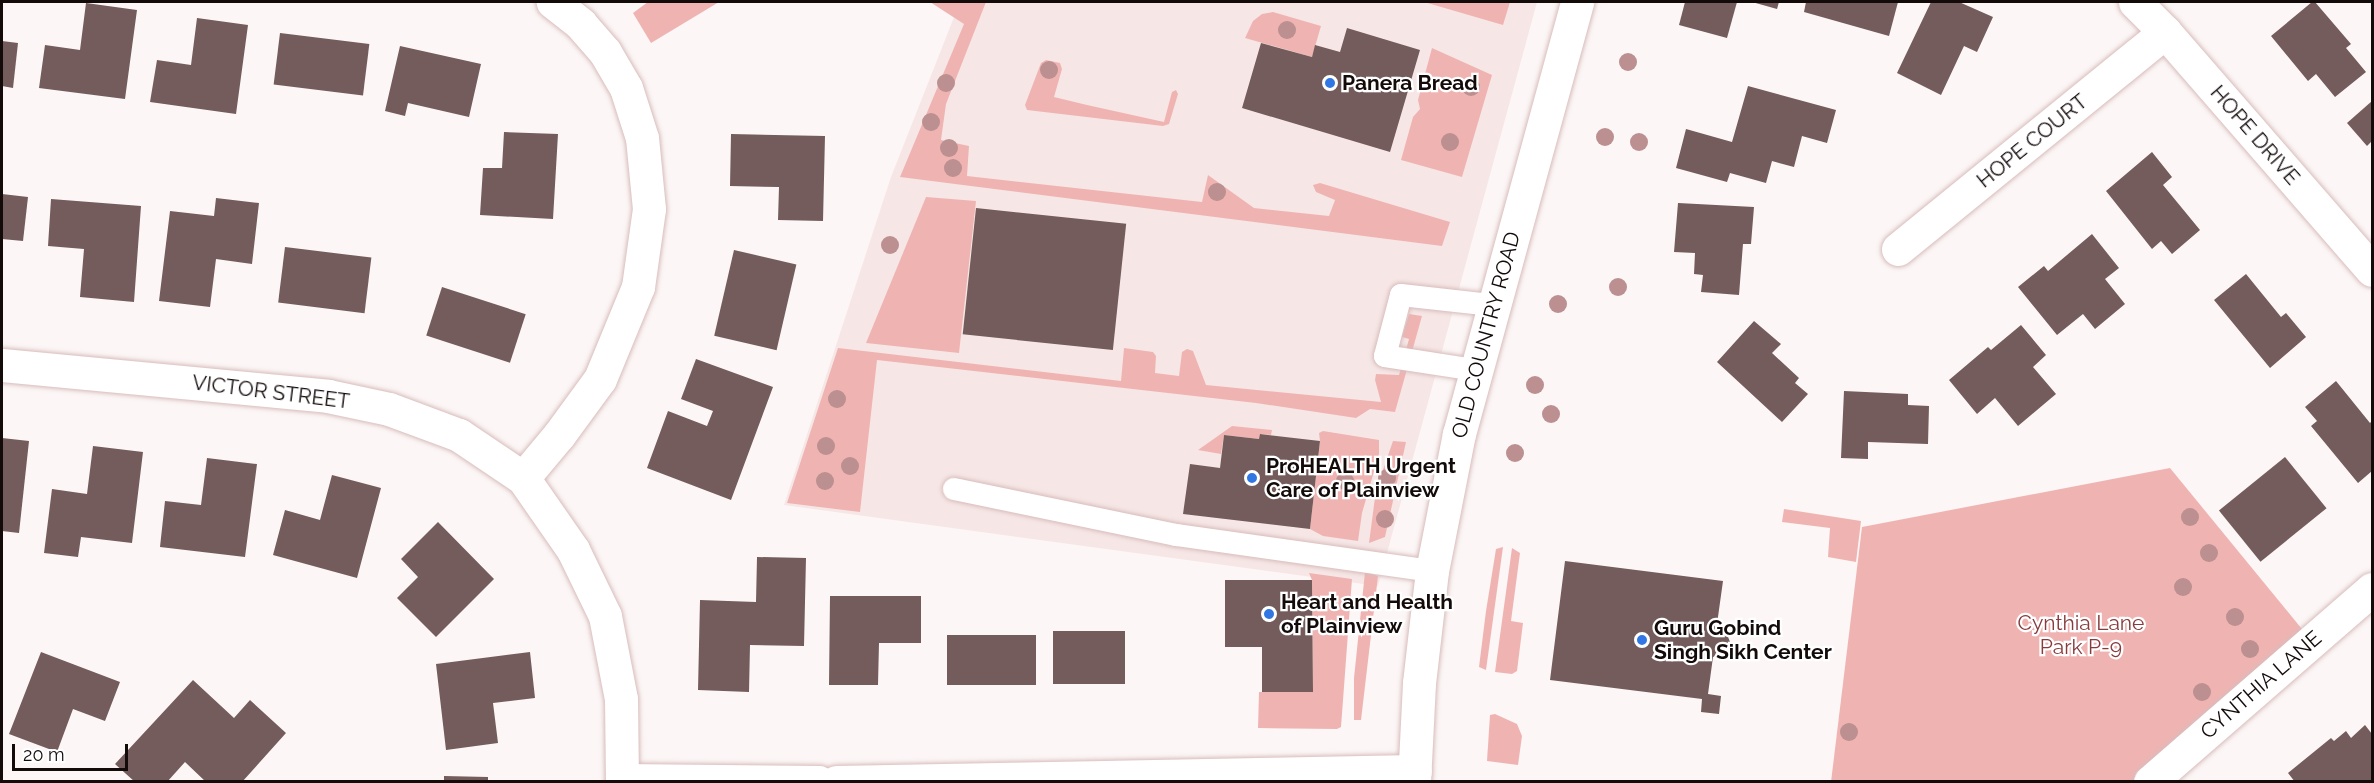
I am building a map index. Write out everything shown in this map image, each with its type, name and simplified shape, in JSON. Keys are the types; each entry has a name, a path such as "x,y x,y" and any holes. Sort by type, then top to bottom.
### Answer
{"street":[{"path":"553,2 581,24 593,38 626,88 642,138 649,209 638,287 600,379 559,435 523,478 573,550 605,616 621,699 622,781 819,782"},
{"name":"OLD COUNTRY ROAD","path":"1414,776 1419,683 1432,571 1458,434 1577,2"},
{"name":"HOPE DRIVE","path":"2134,2 2165,32 2373,270"},
{"name":"HOPE COURT","path":"1898,249 2165,32"},
{"name":"VICTOR STREET","path":"2,365 327,396 358,402 389,409 459,435 523,478"},
{"name":"CYNTHIA LANE","path":"2150,782 2373,589"},
{"path":"836,782 1414,776"}],"lane":[{"path":"1475,370 1385,356 1401,295 1492,305"},
{"path":"954,489 1176,535 1432,571"}],"shaded area":[{"path":"960,2 1537,2 1378,586 784,505 891,177"}],"green space":[{"path":"648,2 719,2 651,43 633,13"},
{"path":"930,2 986,2 946,104 941,140 969,146 967,176 1202,202 1208,175 1254,208 1329,216 1335,200 1316,192 1313,185 1320,183 1450,222 1442,246 900,177 964,24"},
{"path":"1424,2 1510,2 1503,25"},
{"path":"1273,12 1321,26 1312,57 1245,38 1253,21 1262,14"},
{"path":"1432,48 1492,75 1462,177 1401,160 1413,117 1420,109 1418,100"},
{"path":"1046,60 1060,63 1062,69 1054,97 1087,105 1164,122 1172,92 1176,90 1178,94 1169,124 1163,126 1027,110 1025,105 1041,63"},
{"path":"926,197 976,201 959,353 866,343"},
{"path":"1409,314 1422,316 1395,412 1370,409 1356,418 1256,403 877,360 860,512 787,503 838,348 1121,381 1124,348 1153,352 1156,356 1155,373 1179,376 1182,352 1187,349 1193,351 1206,385 1381,402 1375,380 1376,374 1399,375 1409,339 1402,337"},
{"path":"1232,426 1272,430 1271,435 1261,434 1259,439 1224,435 1221,454 1198,450"},
{"path":"1323,431 1379,440 1379,454 1362,513 1358,541 1323,536 1310,529 1319,433"},
{"path":"1393,441 1406,442 1385,537 1369,543 1376,490"},
{"name":"Cynthia Lane Park P-9","path":"2170,468 2306,634 2135,781 1831,782 1862,527"},
{"path":"1784,509 1861,521 1856,562 1828,557 1830,528 1782,522"},
{"path":"1503,547 1486,670 1479,667 1486,611 1496,549"},
{"path":"1512,548 1520,553 1511,621 1523,623 1517,671 1512,674 1495,672"},
{"path":"1365,572 1378,576 1361,720 1354,720 1354,678"},
{"path":"1309,573 1352,579 1341,727 1337,729 1258,728 1259,692 1313,691 1312,580"},
{"path":"1495,714 1517,724 1522,736 1518,765 1487,761 1490,715"}],"building":[{"path":"1685,2 1737,2 1727,38 1679,25"},
{"path":"1752,2 1779,2 1777,9"},
{"path":"1806,2 1898,2 1889,36 1804,12"},
{"path":"1931,2 1959,2 1993,17 1977,52 1964,46 1941,95 1897,73"},
{"path":"2312,2 2315,2 2351,44 2346,48 2366,72 2335,97 2316,74 2308,81 2271,36"},
{"path":"86,3 137,10 125,99 39,88 45,45 80,50"},
{"path":"197,18 248,25 236,114 150,102 157,60 191,65"},
{"name":"Panera Bread","path":"1347,28 1420,50 1390,152 1242,108 1261,43 1312,57 1315,45 1340,52"},
{"path":"280,33 369,44 363,96 274,85"},
{"path":"2,41 18,43 13,88 2,86"},
{"path":"400,46 481,64 469,117 408,103 405,116 385,111"},
{"path":"1748,86 1836,110 1827,143 1802,136 1794,167 1772,161 1766,183 1730,173 1727,182 1676,168 1686,129 1732,142"},
{"path":"2372,101 2372,141 2367,146 2347,123"},
{"path":"504,132 558,134 553,219 480,215 483,168 502,168"},
{"path":"731,134 825,136 823,221 778,220 779,187 730,186"},
{"path":"2152,152 2172,177 2163,185 2200,230 2172,254 2161,241 2152,249 2106,191"},
{"path":"2,194 28,197 23,241 2,239"},
{"path":"216,198 259,203 252,264 216,259 210,307 159,301 170,211 214,216"},
{"path":"51,199 141,206 134,302 80,297 84,249 48,246"},
{"path":"1678,203 1754,207 1751,244 1743,244 1739,295 1701,292 1703,275 1694,274 1695,253 1674,252"},
{"path":"976,208 1126,224 1113,350 963,334"},
{"path":"2092,234 2119,268 2105,279 2125,304 2095,329 2083,314 2057,335 2018,287 2044,266 2048,271"},
{"path":"285,247 371,258 365,313 278,303"},
{"path":"734,250 796,264 777,350 714,336"},
{"path":"2246,274 2281,317 2286,313 2306,337 2270,368 2214,300"},
{"path":"442,287 526,314 510,363 426,336"},
{"path":"1754,321 1781,344 1772,353 1799,378 1795,383 1808,394 1782,422 1717,362"},
{"path":"2021,325 2046,355 2033,367 2056,394 2018,426 1995,398 1977,414 1949,380 1988,347 1991,350"},
{"path":"696,359 773,387 731,500 647,468 668,411 707,426 713,411 681,399"},
{"path":"2336,381 2370,423 2372,421 2372,471 2358,483 2311,426 2317,421 2305,407"},
{"path":"1844,391 1908,394 1908,405 1929,406 1928,444 1868,442 1868,459 1841,458"},
{"name":"ProHEALTH Urgent Care of Plainview","path":"1260,434 1320,441 1310,529 1183,514 1190,464 1220,468 1224,435 1259,439"},
{"path":"2,438 29,441 19,533 2,531"},
{"path":"93,446 143,452 132,543 81,537 78,557 44,553 52,489 87,494"},
{"path":"2285,457 2327,508 2260,562 2219,510"},
{"path":"207,458 257,464 245,557 160,547 165,501 201,505"},
{"path":"332,475 381,488 357,578 273,555 285,510 320,520"},
{"path":"438,522 494,579 436,637 397,598 418,577 401,559"},
{"path":"757,557 806,558 804,646 750,645 749,692 698,690 700,600 756,602"},
{"name":"Guru Gobind Singh Sikh Center","path":"1565,561 1723,581 1717,624 1725,629 1730,642 1722,654 1713,657 1708,694 1721,696 1719,714 1701,712 1702,699 1550,680"},
{"name":"Heart and Health of Plainview","path":"1225,580 1312,580 1313,692 1262,692 1262,647 1225,647"},
{"path":"830,596 921,596 921,643 879,643 878,685 829,685"},
{"path":"1053,631 1125,631 1125,684 1053,684"},
{"path":"947,635 1036,635 1036,685 947,685"},
{"path":"41,652 120,682 105,721 73,709 57,752 9,734"},
{"path":"530,652 535,698 493,703 498,743 446,750 436,664"},
{"path":"193,680 234,718 250,700 286,733 242,782 206,782 185,762 167,782 135,782 115,764"},
{"path":"2365,725 2372,734 2372,782 2295,782 2288,773 2331,738 2334,741 2346,731 2351,738"},
{"path":"444,776 488,777 488,782 444,782"}],"place":[{"name":"Panera Bread","path":"1330,83"},
{"name":"ProHEALTH Urgent Care of Plainview","path":"1252,478"},
{"name":"Heart and Health of Plainview","path":"1269,614"},
{"name":"Guru Gobind Singh Sikh Center","path":"1642,640"}]}
